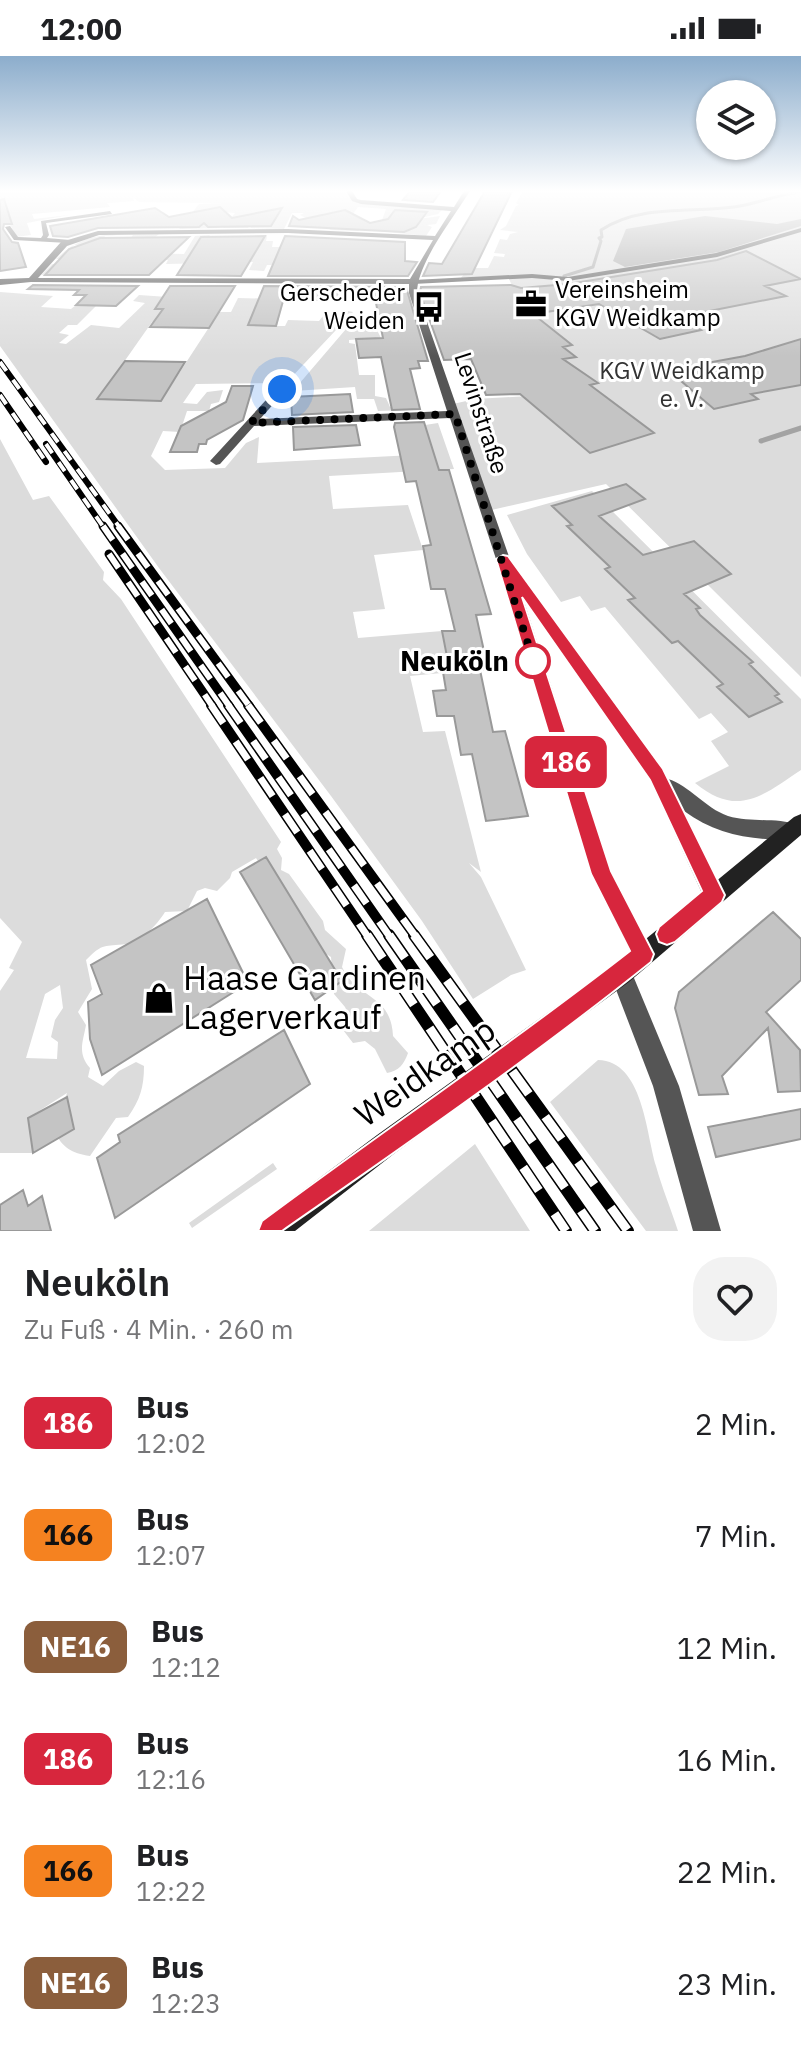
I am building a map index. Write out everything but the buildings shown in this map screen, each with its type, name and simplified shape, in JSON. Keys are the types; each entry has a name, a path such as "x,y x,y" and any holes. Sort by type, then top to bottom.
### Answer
{"street":[{"path":"31,280 63,246"},
{"path":"0,282 413,282 433,246"},
{"name":"Levinstraße","path":"413,282 413,293 503,559 602,874 643,954"},
{"path":"216,461 282,389"},
{"path":"251,423 455,414"},
{"name":"Levinstraße","path":"503,559 657,775 714,895"},
{"name":"Levinstraße","path":"657,775 681,798 722,825 749,831 796,827"},
{"name":"Weidkamp","path":"272,1231 386,1144 621,974 796,827"},
{"path":"621,974 666,1086 707,1231"}],"lane":[{"path":"413,282 532,276 568,279 680,262 754,246"}],"green space":[{"path":"95,246 98,246 93,253 118,254 124,246 144,246 135,253 184,254 189,246 272,246 311,247 345,265 267,265 264,271 249,270 253,262 166,264 168,260 41,275 52,264 83,263"},
{"name":"KGV Weidkamp e. V.","path":"497,246 801,246 801,677 606,484 487,511 453,404 475,399 563,394 509,279 460,279 469,268 488,268 494,256 504,257 505,254 494,253"},
{"path":"0,292 53,296 41,307 71,309 76,305 96,306 77,325 68,325 59,333 69,335 59,343 66,344 91,325 119,328 145,303 133,301 139,295 168,297 155,308 166,309 157,321 152,322 98,399 161,401 219,312 231,312 238,298 283,299 277,326 285,326 288,320 319,321 323,316 339,317 348,311 353,312 286,383 196,384 183,403 197,404 207,392 223,390 219,402 211,404 209,411 187,411 180,432 163,431 151,456 165,470 225,468 246,443 259,437 257,463 433,454 425,425 438,423 454,469 329,476 333,509 408,505 423,550 374,555 385,609 353,612 358,638 442,631 452,672 410,676 423,732 445,731 481,872 469,863 481,877 526,970 511,975 473,999 422,921 159,568 0,346"},
{"path":"376,328 381,338 349,340 349,343 355,344 359,375 375,375 375,396 386,398 390,407 407,406 408,410 378,411 374,399 357,399 355,387 293,391 346,329"},
{"path":"0,439 33,500 49,496 104,572 103,580 121,599 281,842 277,849 282,858 281,870 289,874 323,921 325,930 346,949 342,967 348,978 380,1004 391,1022 393,1036 408,1053 395,1071 387,1073 375,1049 365,1041 353,1043 340,1026 349,1017 334,994 331,957 315,947 256,858 232,872 217,891 205,888 197,891 187,911 165,912 137,940 101,948 86,960 92,989 78,1012 86,1025 82,1047 83,1057 90,1068 88,1077 103,1086 119,1071 136,1062 144,1066 140,1093 128,1117 116,1118 90,1156 78,1153 64,1146 54,1131 67,1093 28,1118 33,1153 0,1153 0,991 14,970 9,968 22,942 0,918","holes":["60,985 63,1008 55,1020 51,1037 58,1042 57,1059 26,1058 45,994"]},
{"path":"592,491 801,699 801,770 762,795 737,801 710,794 695,783 729,766 711,741 728,732 711,713 699,719 605,607 591,611 580,596 561,602 527,554 507,515"},
{"path":"598,1060 613,1063 625,1072 633,1085 678,1231 646,1231 550,1102"},
{"path":"475,1144 530,1231 369,1231"},
{"path":"273,1163 277,1169 192,1228 189,1223"}],"shaded area":[{"path":"619,246 738,246 719,252 625,267 613,261"}],"waterway":[{"path":"564,276 593,267 600,246"},
{"path":"761,441 801,428"}],"railway":[{"path":"0,362 120,528"},
{"path":"0,395 46,462"},
{"path":"46,444 104,528"},
{"path":"103,526 230,707"},
{"path":"118,526 250,707"},
{"path":"109,554 213,707"},
{"path":"211,705 368,937"},
{"path":"228,705 390,937"},
{"path":"248,705 416,937"},
{"path":"367,935 566,1231"},
{"path":"389,935 595,1231"},
{"path":"414,935 628,1231"}],"bus line":[{"name":"186","path":"272,1231 386,1144 548,1030 643,954 602,874 503,559 657,775 675,807 714,895 667,934"}],"place":[{"name":"Vereinsheim KGV Weidkamp","path":"531,304"},
{"name":"Gerscheder Weiden","path":"429,307"},
{"name":"Neuköln","path":"533,661"},
{"name":"Haase Gardinen Lagerverkauf","path":"159,998"}],"route":[{"path":"282,389 251,423 455,414 535,666 533,661"}]}
